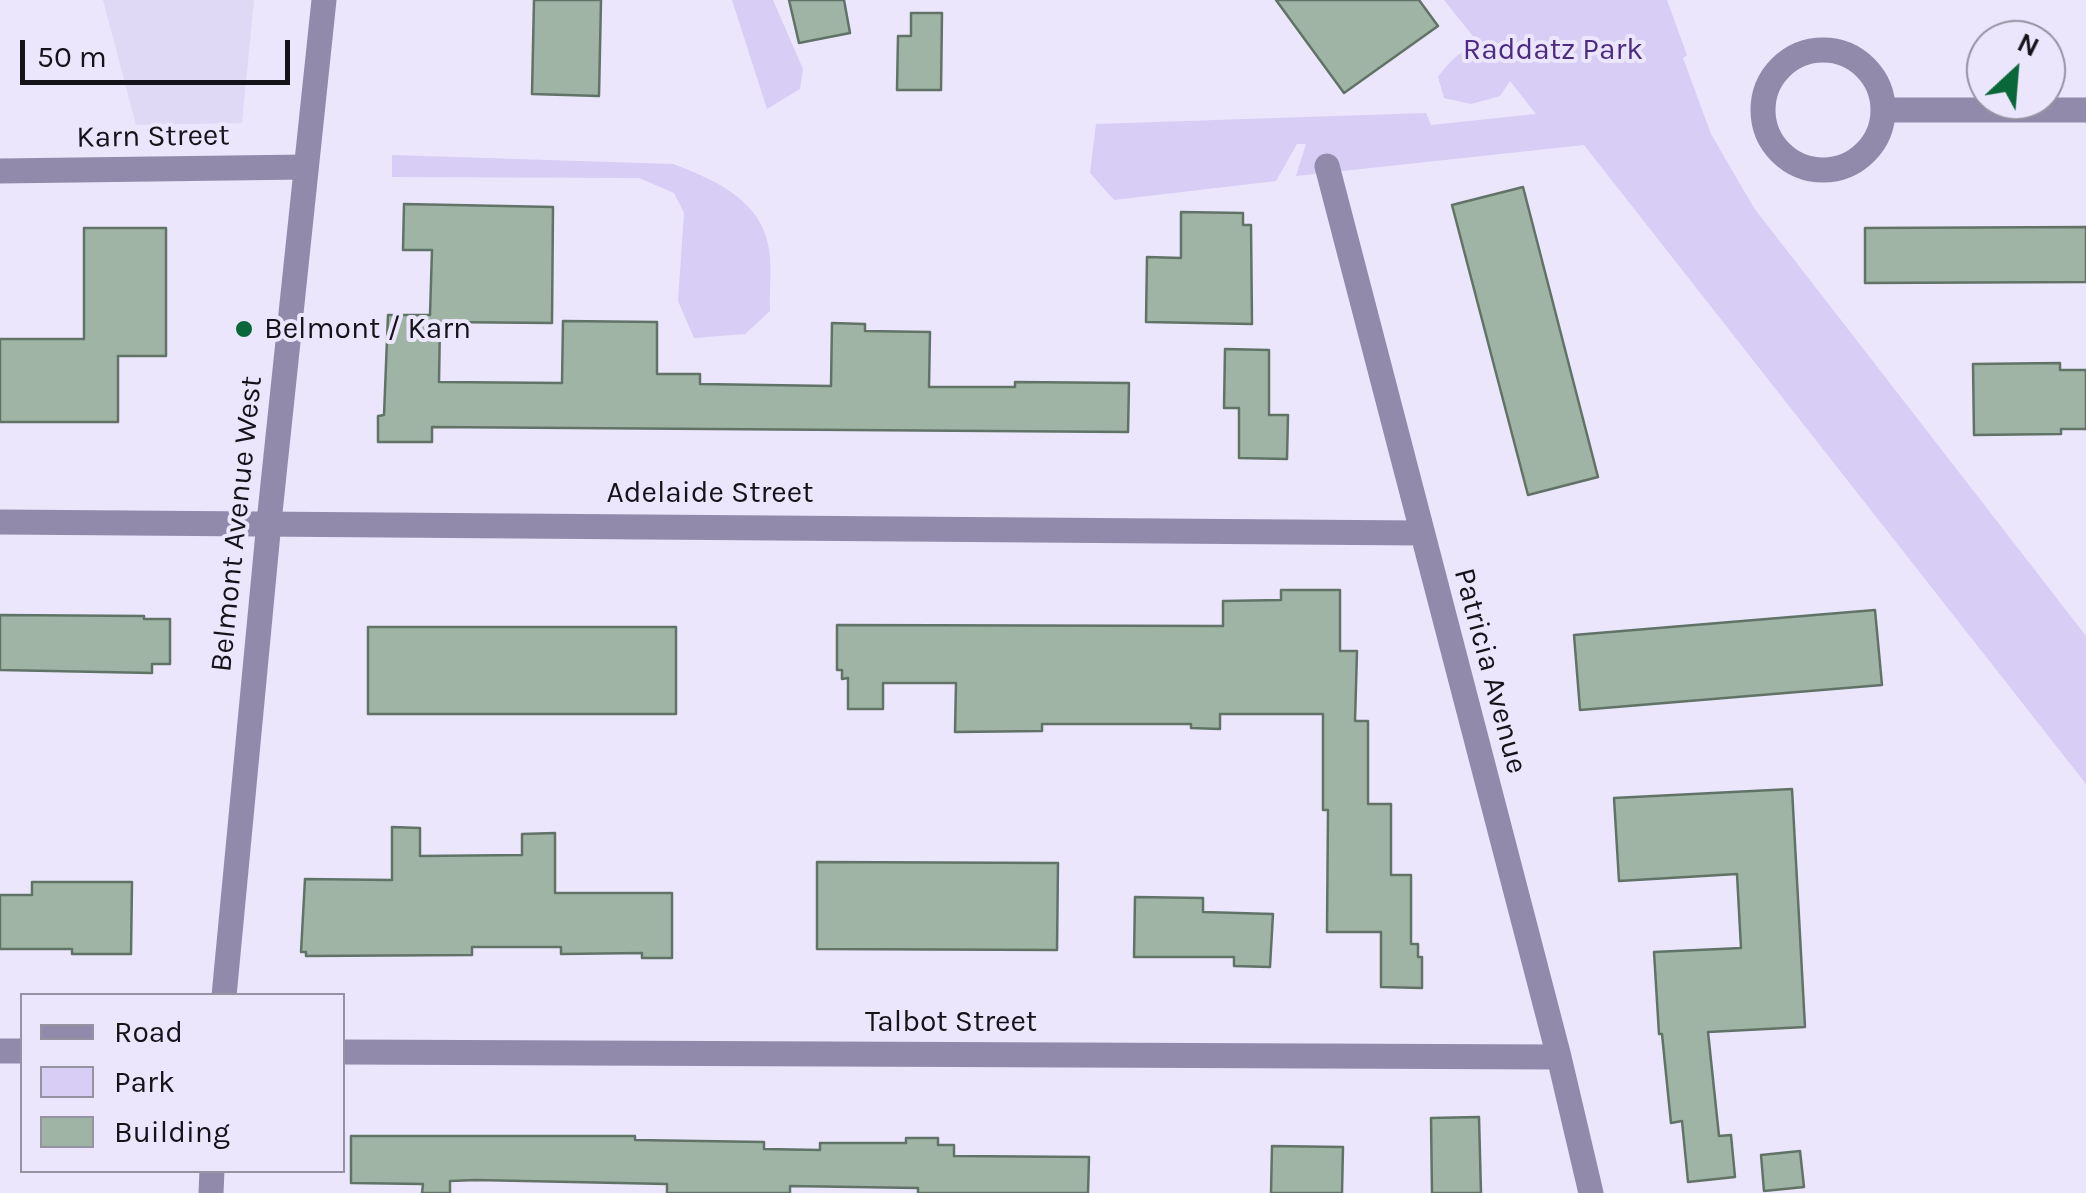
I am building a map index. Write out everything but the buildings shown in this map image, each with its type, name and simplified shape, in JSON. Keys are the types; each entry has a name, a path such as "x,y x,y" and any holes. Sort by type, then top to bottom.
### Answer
{"street":[{"name":"Belmont Avenue West","path":"224,993 324,0"},
{"path":"1828,50 1848,55 1864,66 1877,83 1883,110 1880,131 1870,148 1854,162 1835,169 1814,170 1778,151 1762,114 1765,93 1774,74 1788,60 1807,52 1828,50"},
{"path":"1883,110 2086,110"},
{"name":"Patricia Avenue","path":"1326,166 1591,1193"},
{"name":"Karn Street","path":"0,171 306,167"},
{"name":"Adelaide Street","path":"0,522 1420,532"},
{"name":"Talbot Street","path":"345,1052 1559,1058"}],"shaded area":[{"path":"103,0 254,0 242,123 136,125"}],"green space":[{"path":"732,0 773,0 803,69 800,89 767,109"},
{"name":"Raddatz Park","path":"1444,0 1667,0 1711,134 1754,208 2086,636 2086,784 1584,145 1296,176 1306,144 1297,144 1276,181 1114,200 1090,173 1096,124 1426,113 1431,125 1536,114 1510,81 1500,96 1471,104 1444,98 1438,77 1456,56 1480,45"},
{"path":"392,155 673,164 730,191 753,212 767,240 770,257 770,311 745,334 694,338 678,301 684,213 674,193 639,178 392,177"}],"place":[{"name":"Belmont / Karn","path":"244,329"}]}
